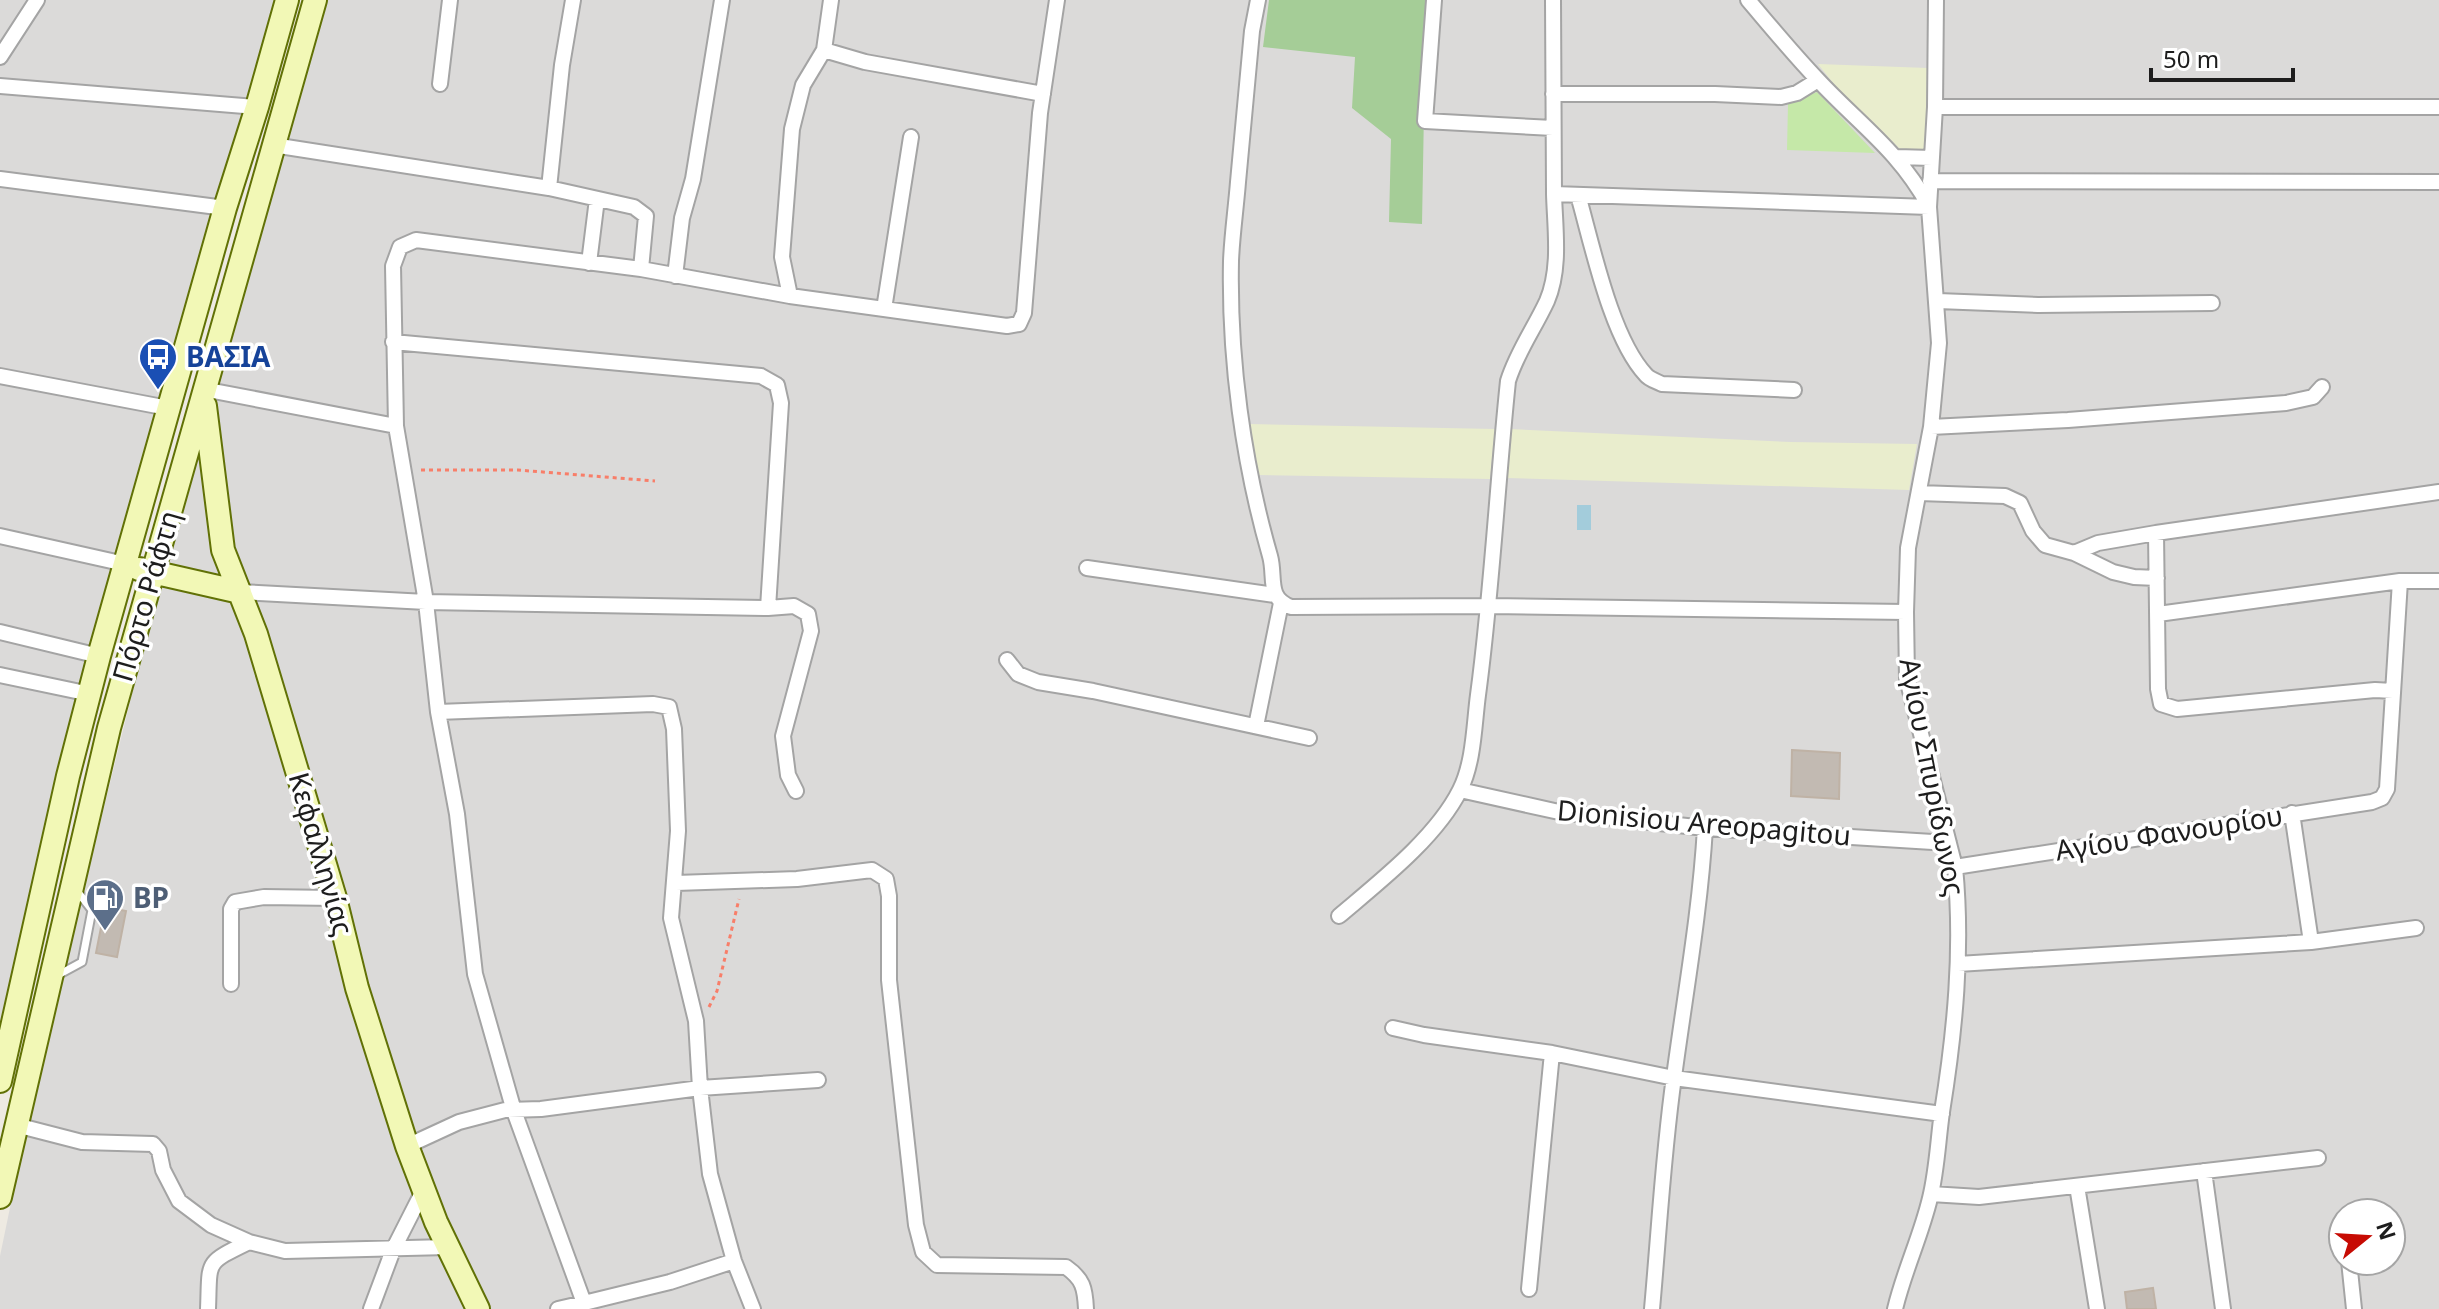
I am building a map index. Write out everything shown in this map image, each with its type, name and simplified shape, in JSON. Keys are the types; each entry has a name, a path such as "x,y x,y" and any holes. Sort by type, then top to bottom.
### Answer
{"main road":[{"name":"Πόρτο Ράφτη","path":"0,1081 68,776 99,656 287,0"},
{"name":"Πόρτο Ράφτη","path":"0,1197 109,728 315,0"},
{"name":"Κεφαλληνίας","path":"203,389 223,550 256,634 335,898 357,988 407,1146 448,1247 478,1309"},
{"path":"125,564 240,592"}],"street":[{"path":"0,57 37,0"},
{"path":"440,84 450,0"},
{"path":"549,188 562,65 573,0"},
{"path":"675,276 682,218 693,179 722,0"},
{"path":"790,296 782,257 792,129 803,85 824,50 831,0"},
{"path":"584,1303 514,1111 475,974 457,814 438,712 426,602 396,426 393,342 395,256 407,242 416,240 641,269 790,296 1007,326 1019,324 1024,313 1043,94 1057,0"},
{"path":"1256,726 1278,599 1256,506 1243,423 1232,332 1231,260 1252,31 1258,0"},
{"path":"1434,0 1425,121 1553,128"},
{"path":"1339,916 1390,873 1428,834 1460,790 1469,761 1490,606 1508,381 1515,360 1547,301 1554,277 1553,0"},
{"path":"1748,0 1818,80 1897,157 1914,179 1929,207"},
{"name":"Αγίου Σπυρίδωνος","path":"1895,1309 1931,1194 1951,1060 1958,964 1955,867 1907,679 1908,548 1931,427 1939,343 1929,207 1935,107 1936,0"},
{"path":"824,50 865,62 1043,94"},
{"path":"1553,94 1781,97 1797,93 1818,80"},
{"path":"0,86 257,107"},
{"path":"1935,107 2439,107"},
{"path":"884,309 911,137"},
{"path":"273,145 549,188 634,207 646,216 641,269"},
{"path":"1897,157 1932,158"},
{"path":"0,179 225,208"},
{"path":"1930,181 2439,182"},
{"path":"1554,194 1929,207"},
{"path":"1578,195 1607,299 1624,341 1646,376 1662,384 1794,390"},
{"path":"589,263 597,199"},
{"path":"1938,301 2038,305 2212,303"},
{"path":"393,342 761,376 777,385 781,403 768,608"},
{"path":"0,376 168,408"},
{"path":"1931,427 2286,403 2313,397 2322,387"},
{"path":"203,389 396,426"},
{"path":"2074,553 2098,543 2156,533 2439,492"},
{"path":"1919,493 2005,496 2020,503 2033,531 2045,545 2074,553 2113,572 2157,578"},
{"path":"2156,533 2158,689 2161,704 2177,709 2375,690 2393,691 2400,581"},
{"path":"0,536 125,564"},
{"path":"1087,568 1278,599 1291,607 1490,606 1906,612"},
{"path":"2158,614 2400,581 2439,581"},
{"path":"240,592 426,602 794,606 808,614 811,631 783,736 788,775 796,791"},
{"path":"0,632 99,656"},
{"path":"1007,660 1018,674 1038,682 1309,738"},
{"path":"0,675 90,694"},
{"name":"Αγίου Φανουρίου","path":"1955,867 2382,798 2387,789 2393,691"},
{"path":"438,712 653,704 669,707 674,729 678,831 671,918 696,1021 710,1174 734,1261 753,1309"},
{"name":"Dionisiou Areopagitou","path":"1460,790 1559,812 1705,828 1949,843"},
{"path":"2292,813 2311,942"},
{"path":"1652,1309 1674,1078 1696,937 1705,828"},
{"path":"676,883 797,879 872,870 886,879 889,896 889,980 916,1225 923,1252 937,1265 1066,1267 1079,1276 1086,1290 1086,1309"},
{"path":"231,984 231,909 235,902 264,897 335,898"},
{"path":"1958,964 2311,942 2416,928"},
{"path":"1393,1028 1552,1053 1674,1078 1942,1114"},
{"path":"1529,1289 1552,1053"},
{"path":"407,1146 459,1122 505,1110 700,1088 818,1080"},
{"path":"16,1125 82,1142 153,1144 159,1151 163,1170 179,1201 211,1225 249,1242 285,1251 448,1247"},
{"path":"1931,1194 1979,1197 2318,1158"},
{"path":"2204,1171 2223,1309"},
{"path":"2077,1186 2097,1309"},
{"path":"371,1309 393,1250 424,1189"},
{"path":"208,1309 210,1267 217,1257 249,1242"},
{"path":"558,1309 670,1282 734,1261"},
{"path":"2351,1277 2354,1309"}],"path":[{"path":"405,471 518,470 655,481"},
{"path":"696,1021 717,991 744,880"}],"shaded area":[{"path":"0,0 275,0 0,1050"},
{"path":"322,0 2439,0 2439,1309 0,1309 0,1256 35,1087 167,552"}],"green space":[{"path":"1269,0 1430,0 1425,53 1422,224 1389,222 1391,139 1352,108 1355,57 1263,47"},
{"path":"1818,64 1928,68 1925,149 1900,149 1837,88"},
{"path":"1817,92 1875,153 1787,150 1788,104"},
{"path":"1249,424 1495,429 1490,479 1257,475"},
{"path":"1510,429 1791,442 1917,444 1909,490 1507,478"}],"water":[{"path":"1577,505 1591,505 1591,530 1577,530"}],"building":[{"path":"1792,750 1840,753 1839,799 1791,796"},
{"path":"105,907 126,911 117,957 96,953"},
{"path":"2153,1288 2156,1309 2127,1309 2125,1292"}],"place":[{"name":"ΒΑΣΙΑ","path":"158,391"},
{"name":"BP","path":"105,932"}]}
